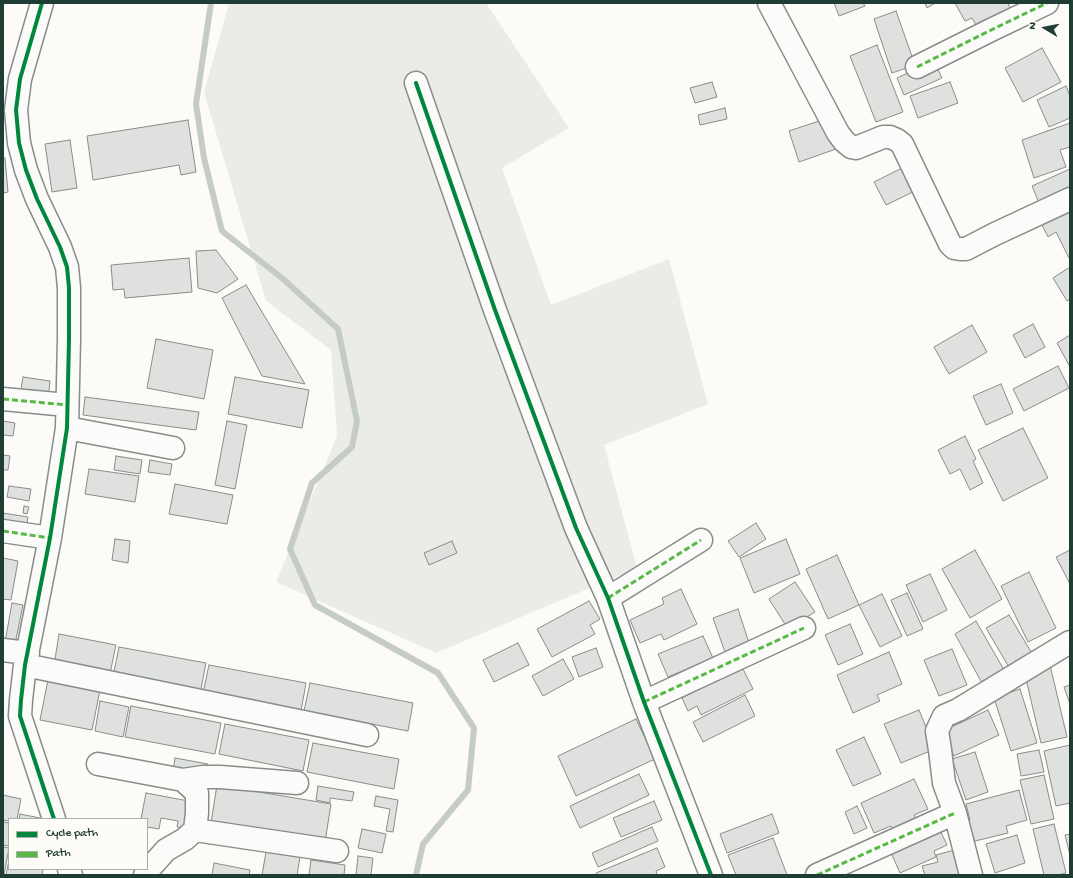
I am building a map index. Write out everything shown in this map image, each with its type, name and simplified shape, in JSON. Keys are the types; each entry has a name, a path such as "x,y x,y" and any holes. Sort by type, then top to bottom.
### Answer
{"street":[{"path":"42,3 20,79 16,110 19,143 26,170 37,199 60,247 67,267 69,288 67,428 50,538 27,659 20,716 54,818"},
{"path":"769,3 838,133 846,144 856,148 883,137 890,137 902,144 950,244 954,248 966,249 1070,199"},
{"path":"917,67 1047,3"},
{"path":"416,83 495,310 576,528 608,598 644,702 712,875"},
{"path":"3,399 67,406"},
{"path":"67,428 173,448"},
{"path":"3,531 50,538"},
{"path":"608,598 701,540"},
{"path":"644,702 804,628"},
{"path":"971,875 955,813 944,783 937,731 944,716 958,710 1070,642"},
{"path":"3,650 27,659 367,735"},
{"path":"98,764 182,780 203,777 220,777 297,783"},
{"path":"148,869 166,850 185,839 195,830 197,793 182,780"},
{"path":"817,875 955,813"},
{"path":"195,830 337,851"}],"shaded area":[{"path":"229,3 486,3 569,128 502,168 551,305 669,259 708,404 604,445 637,568 436,653 276,582 337,436 331,350 266,301 204,92"}],"building":[{"path":"834,3 863,3 865,6 839,16"},
{"path":"925,3 935,3 927,8"},
{"path":"955,3 1008,3 1010,8 976,25 972,18 965,21"},
{"path":"896,11 915,65 892,73 874,19"},
{"path":"877,45 903,112 876,122 850,56"},
{"path":"1042,48 1061,82 1023,102 1005,68"},
{"path":"934,61 942,78 904,95 897,78"},
{"path":"712,82 717,97 695,103 690,88"},
{"path":"950,82 958,103 918,118 910,96"},
{"path":"1066,86 1070,96 1070,118 1049,127 1037,100"},
{"path":"725,108 727,119 700,125 698,115"},
{"path":"825,119 836,149 799,162 789,131"},
{"path":"188,120 196,172 181,175 179,165 93,180 87,136"},
{"path":"1070,123 1070,147 1060,150 1066,167 1034,178 1022,140"},
{"path":"70,140 77,188 52,192 45,144"},
{"path":"3,158 5,158 8,192 3,193"},
{"path":"904,167 915,191 886,205 874,182"},
{"path":"1070,169 1070,192 1040,205 1032,186"},
{"path":"1070,201 1069,258 1056,232 1048,237 1038,217"},
{"path":"216,250 238,279 217,293 198,288 196,251"},
{"path":"189,258 192,292 125,298 124,289 113,290 111,265"},
{"path":"1070,267 1070,299 1067,301 1053,278"},
{"path":"246,285 305,384 262,376 222,298"},
{"path":"1033,324 1045,347 1025,358 1013,335"},
{"path":"972,325 987,352 949,374 934,347"},
{"path":"1070,335 1070,367 1057,343"},
{"path":"156,339 213,350 204,399 147,388"},
{"path":"1058,366 1069,388 1024,411 1013,389"},
{"path":"23,377 50,381 48,399 20,395"},
{"path":"235,377 309,390 302,428 228,414"},
{"path":"1001,384 1013,413 986,425 973,396"},
{"path":"85,397 199,412 196,430 83,415"},
{"path":"3,421 15,423 13,436 3,435"},
{"path":"227,421 247,425 235,489 215,485"},
{"path":"1023,428 1048,478 1003,501 978,450"},
{"path":"965,436 976,459 973,461 983,483 970,490 960,469 950,474 938,450"},
{"path":"3,455 10,456 8,470 3,470"},
{"path":"116,456 142,460 140,474 114,470"},
{"path":"150,460 172,464 170,475 148,472"},
{"path":"89,469 139,476 135,502 85,494"},
{"path":"175,484 233,495 227,524 169,514"},
{"path":"9,486 31,489 29,501 7,497"},
{"path":"24,506 29,507 27,514 23,513"},
{"path":"3,513 28,517 26,532 3,528"},
{"path":"756,523 766,539 739,557 728,541"},
{"path":"115,539 130,541 128,563 112,560"},
{"path":"786,539 800,574 754,593 740,558"},
{"path":"452,541 457,553 429,565 424,553"},
{"path":"975,550 1002,599 970,618 942,569"},
{"path":"1070,550 1070,584 1056,557"},
{"path":"837,555 859,605 828,619 806,569"},
{"path":"3,558 18,561 11,600 3,599"},
{"path":"1029,572 1056,628 1028,642 1001,586"},
{"path":"930,574 947,610 923,622 906,585"},
{"path":"795,582 815,612 788,629 769,599"},
{"path":"681,589 697,624 664,640 661,634 640,643 630,620 664,604 662,598"},
{"path":"907,593 923,629 907,636 891,600"},
{"path":"882,594 902,636 880,647 859,605"},
{"path":"589,601 600,619 590,625 595,634 552,657 537,629"},
{"path":"12,603 23,605 15,644 5,642"},
{"path":"738,609 750,646 726,655 713,618"},
{"path":"1009,615 1033,655 1010,669 986,628"},
{"path":"976,621 1004,670 982,683 955,634"},
{"path":"850,624 863,654 838,665 825,635"},
{"path":"59,634 116,645 108,683 53,672"},
{"path":"703,636 713,658 668,677 658,654"},
{"path":"518,643 529,665 494,682 483,660"},
{"path":"119,647 206,663 200,694 113,677"},
{"path":"596,648 603,667 579,677 572,657"},
{"path":"952,649 967,685 939,696 924,660"},
{"path":"889,652 902,684 877,695 880,701 853,713 837,675"},
{"path":"563,659 574,679 543,696 532,676"},
{"path":"209,665 306,683 301,711 203,693"},
{"path":"1050,665 1067,737 1041,743 1026,679"},
{"path":"742,667 753,689 701,715 697,706 688,711 682,698"},
{"path":"49,675 101,685 92,730 40,720"},
{"path":"310,683 413,703 408,731 304,711"},
{"path":"1070,685 1070,704 1064,687"},
{"path":"1020,689 1037,743 1011,751 994,698"},
{"path":"745,695 755,716 703,742 693,722"},
{"path":"100,701 129,707 123,737 95,731"},
{"path":"131,706 221,723 215,754 125,737"},
{"path":"919,710 935,749 901,763 884,724"},
{"path":"988,710 999,735 954,756 943,731"},
{"path":"636,719 655,759 576,796 558,756"},
{"path":"225,724 309,740 303,771 219,754"},
{"path":"864,737 881,774 853,786 836,750"},
{"path":"313,743 399,759 394,789 307,772"},
{"path":"1070,745 1070,803 1056,806 1044,751"},
{"path":"1039,750 1044,772 1021,776 1017,754"},
{"path":"975,752 988,792 966,800 952,759"},
{"path":"175,758 208,764 206,773 173,771"},
{"path":"639,774 649,795 580,828 570,806"},
{"path":"1044,775 1054,819 1031,824 1020,780"},
{"path":"914,779 928,809 914,815 919,825 895,835 891,826 874,833 861,803"},
{"path":"217,785 331,804 325,842 211,823"},
{"path":"318,786 354,792 352,801 330,798 330,803 316,800"},
{"path":"1019,790 1027,820 1006,826 1008,833 971,842 965,821 970,820 966,804"},
{"path":"146,793 194,802 190,829 177,827 178,821 161,818 159,829 148,827 148,818 141,818"},
{"path":"3,795 21,799 17,818 8,818 8,821 3,820"},
{"path":"376,796 398,800 393,832 386,831 390,809 374,806"},
{"path":"654,801 662,820 621,837 613,818"},
{"path":"857,806 867,828 854,834 845,812"},
{"path":"20,814 40,818 19,818"},
{"path":"772,814 779,833 727,853 720,834"},
{"path":"3,822 8,823 8,846 3,845"},
{"path":"1054,824 1066,873 1058,875 1044,875 1033,829"},
{"path":"938,826 947,845 934,851 936,857 900,873 889,848"},
{"path":"652,827 658,841 598,867 592,853"},
{"path":"362,829 386,834 382,853 358,848"},
{"path":"1070,834 1070,855 1065,835"},
{"path":"1017,835 1025,863 995,873 986,844"},
{"path":"773,838 787,875 736,875 728,855"},
{"path":"3,847 8,848 8,853 3,875"},
{"path":"657,848 665,867 656,871 657,875 597,875 596,873"},
{"path":"962,848 963,875 925,875 922,866 938,862 936,855"},
{"path":"266,852 300,857 297,875 262,875"},
{"path":"358,856 373,858 371,875 356,875"},
{"path":"311,860 345,865 344,875 309,875"},
{"path":"214,863 250,870 249,875 212,875"},
{"path":"8,865 8,870 43,870 42,875 6,875"}],"waterway":[{"path":"211,3 196,104 204,158 222,231 282,278 338,329 357,421 352,447 312,483 290,549 315,605 438,673 474,728 468,790 423,844 416,875"}],"marked path":[{"path":"917,67 1047,3"},
{"path":"3,399 67,405"},
{"path":"3,531 50,538"},
{"path":"608,598 701,540"},
{"path":"644,702 804,628"},
{"path":"817,875 955,813"}],"cycle path":[{"path":"42,3 20,79 16,110 19,143 26,170 37,199 60,247 67,267 69,288 67,428 50,538 25,665 20,716 54,818"},
{"path":"416,83 495,310 576,528 608,598 644,702 711,875"}]}
